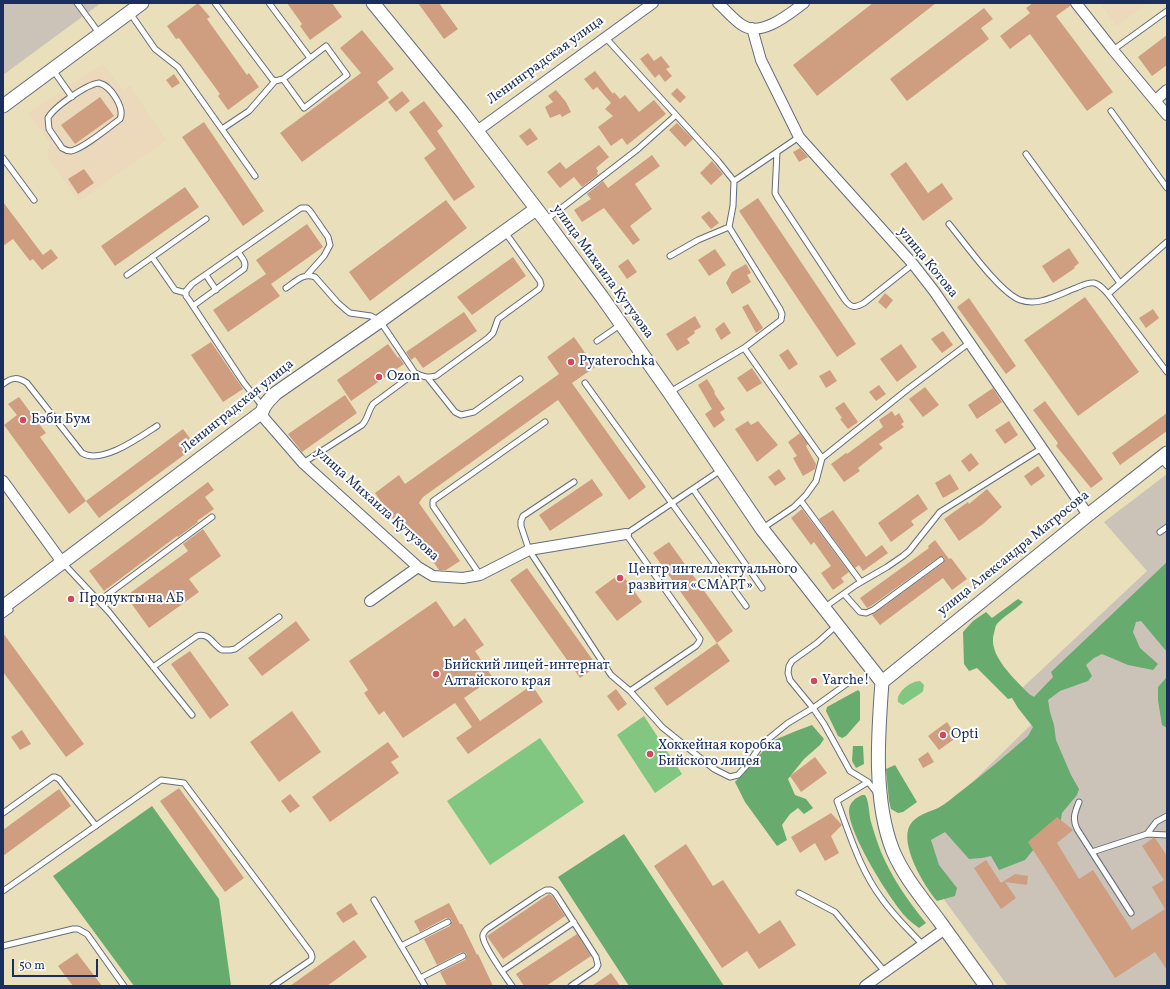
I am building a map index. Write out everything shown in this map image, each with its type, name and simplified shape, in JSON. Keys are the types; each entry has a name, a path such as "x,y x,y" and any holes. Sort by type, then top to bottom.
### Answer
{"street":[{"path":"3,106 142,3"},
{"name":"улица Михаила Кутузова","path":"373,3 477,131 545,220 669,392 762,529 882,682"},
{"name":"Ленинградская улица","path":"477,131 653,3"},
{"path":"718,3 742,25 752,28 764,27 777,22 804,3"},
{"path":"1076,3 1167,115"},
{"name":"улица Котова","path":"752,28 761,60 799,137 913,264 934,291 1088,515"},
{"path":"1156,100 1167,90"},
{"name":"Ленинградская улица","path":"6,609 62,562 262,410 276,394 536,209"},
{"name":"улица Михаила Кутузова","path":"262,410 264,418 303,463 418,567 433,576 463,578 480,575 530,550 626,534"},
{"name":"улица Александра Матросова","path":"882,682 1088,515 1165,459"},
{"path":"3,481 62,562"},
{"path":"370,601 418,567"},
{"path":"882,682 879,728 880,797 893,850 910,883 986,986"},
{"path":"865,986 945,929"}],"lane":[{"path":"77,3 100,34"},
{"path":"215,3 275,81"},
{"path":"269,3 310,58"},
{"path":"1113,50 1167,10"},
{"path":"129,12 155,49 178,67 255,176"},
{"path":"605,38 718,161 734,181 733,206 729,227 782,314 779,323 744,348 669,392"},
{"path":"222,129 249,111 275,81 283,79 326,46 347,75 304,108 283,79"},
{"path":"53,69 72,97"},
{"path":"102,84 108,88 120,105 122,113 120,119 88,142 76,149 68,151 62,148 49,129 47,121 53,111 72,97 92,85 102,84"},
{"path":"1111,111 1167,188"},
{"path":"545,220 638,149 676,115"},
{"path":"734,181 799,137"},
{"path":"777,152 776,197 848,304 855,307 864,303 913,264"},
{"path":"1026,154 1120,283"},
{"path":"3,158 34,200"},
{"path":"186,293 188,288 296,211 301,208 307,208 328,237 330,245 324,256 307,275 303,276 286,288"},
{"path":"126,275 206,219"},
{"path":"949,224 1005,290 1020,300 1037,302 1083,285 1094,283 1102,288 1167,372"},
{"path":"670,256 698,240 729,227"},
{"path":"428,378 436,376 488,338 493,333 498,319 538,289 541,285 540,281 504,232"},
{"path":"1108,294 1167,242"},
{"path":"193,306 244,269 246,265 245,261 238,252"},
{"path":"152,257 175,290 186,293 193,306 262,410"},
{"path":"206,275 216,290"},
{"path":"307,275 311,275 318,280 337,302 350,313 366,315 380,321 415,373 428,378 455,412 461,415 474,412 520,379"},
{"path":"597,341 621,324"},
{"path":"762,529 801,501 816,481 822,458 969,343"},
{"path":"744,348 822,458"},
{"path":"303,463 362,425 365,422 370,408 374,404 415,373"},
{"path":"3,384 14,378 20,379 27,383 82,453 86,456 98,455 118,450 157,426"},
{"path":"586,383 746,606"},
{"path":"480,575 433,506 433,501 545,422"},
{"path":"824,608 861,582 887,567 909,550 940,512 1042,448"},
{"path":"630,691 696,646 700,639 626,534 721,470"},
{"path":"574,482 523,516 521,526 530,550 611,675 630,691 662,727 714,769 730,777 738,775 748,764 761,745 788,722 813,708 852,680"},
{"path":"693,489 762,588"},
{"path":"801,501 861,582"},
{"path":"100,601 212,517"},
{"path":"1160,532 1167,527"},
{"path":"844,594 860,612 866,613 873,610 941,560"},
{"path":"62,562 100,601 192,715"},
{"path":"3,615 6,609"},
{"path":"153,667 196,636 206,636 222,650 230,650 279,618"},
{"path":"837,625 817,643 792,661 789,666 788,673 790,680 824,724 850,771 868,782 880,797"},
{"path":"3,813 53,777 56,777 96,826"},
{"path":"3,891 161,780 184,783 311,953 311,960 273,986"},
{"path":"868,782 837,801 858,856 875,889 898,919 923,945"},
{"path":"1078,802 1074,822 1131,913"},
{"path":"1147,834 1156,822 1167,816"},
{"path":"1092,852 1147,834 1167,835"},
{"path":"1161,834 1167,838"},
{"path":"512,986 482,938 484,933 486,929 539,894 546,890 551,890 555,893 596,957 598,965 596,969 571,986"},
{"path":"799,893 835,912 885,972"},
{"path":"374,900 425,986"},
{"path":"401,946 448,922"},
{"path":"502,971 574,922"},
{"path":"3,946 78,929 87,934 124,986"},
{"path":"420,978 463,956"}],"shaded area":[{"path":"3,3 101,3 3,75"},
{"path":"1100,3 1147,3 1117,26"},
{"path":"103,64 123,90 130,86 166,140 79,201 48,158 49,141 28,113"},
{"path":"1167,474 1167,986 1008,986 925,874 910,843 1040,716 1020,690 1147,571 1104,522"}],"green space":[{"path":"1167,562 1167,652 1141,621 1136,622 1133,632 1140,648 1158,664 1153,670 1128,665 1102,654 1094,658 1086,665 1092,676 1088,681 1060,691 1048,700 1056,740 1071,775 1079,789 1077,795 1062,813 1060,826 1043,838 1025,860 999,870 991,856 969,859 945,832 931,840 939,865 957,888 955,896 937,901 920,875 910,853 907,833 910,825 919,816 944,805 978,778 1028,736 1033,727 1012,698 1008,699 977,668 969,671 964,664 963,632 973,621 986,612 992,618 1018,599 1023,602 996,625 993,641 998,658 1010,674 1029,694 1034,697 1053,677 1051,672"},
{"path":"1167,673 1167,728 1162,725 1158,700 1158,687 1166,678"},
{"path":"916,681 920,681 924,685 921,693 903,705 898,702 899,694 905,688"},
{"path":"858,690 860,692 860,720 846,736 842,738 838,736 826,711 827,707"},
{"name":"Хоккейная коробка Бийского лицея","path":"644,716 682,774 655,793 617,735"},
{"path":"812,725 824,739 820,745 804,759 788,779 795,795 806,799 813,808 804,814 798,808 790,814 782,825 787,840 777,846 745,802 735,782 772,741"},
{"path":"540,738 584,802 490,865 447,801"},
{"path":"853,746 863,746 864,764 856,768 852,761"},
{"path":"895,765 917,802 903,812 898,813 891,809 886,769"},
{"path":"862,795 865,795 866,797 871,822 885,862 901,889 926,923 919,928 906,918 880,881 862,850 851,821 849,808 853,801"},
{"path":"152,806 219,899 231,986 134,986 53,876"},
{"path":"624,834 724,986 629,986 558,877"}],"building":[{"path":"198,3 210,17 207,19 247,75 249,73 259,87 228,110 218,96 220,94 179,38 176,39 167,26"},
{"path":"287,3 332,3 342,17 310,40 300,26 302,24"},
{"path":"418,3 439,3 458,29 444,39"},
{"path":"873,3 936,3 817,96 793,65"},
{"path":"1033,3 1070,3 1070,6 1056,16 1113,92 1087,111 1030,34 1010,49 1000,36 1030,13 1026,8"},
{"path":"984,8 993,19 981,28 989,39 907,101 890,79"},
{"path":"362,30 394,69 377,82 389,98 302,162 280,133 361,73 340,48"},
{"path":"1167,35 1167,65 1152,76 1138,57"},
{"path":"648,53 654,61 661,56 670,67 666,69 672,76 665,82 659,74 655,78 640,59"},
{"path":"595,71 613,94 614,92 620,99 625,95 639,112 654,100 666,114 627,145 622,138 611,146 598,127 613,116 605,109 611,103 597,87 593,90 584,79"},
{"path":"174,74 180,83 172,88 166,80"},
{"path":"677,88 686,97 680,103 671,94"},
{"path":"556,90 566,102 571,112 562,117 560,114 550,118 545,107 553,102 548,96"},
{"path":"402,91 410,101 396,112 388,102"},
{"path":"100,97 114,116 75,144 61,125"},
{"path":"424,101 443,126 437,131 475,187 454,201 424,158 436,149 409,112"},
{"path":"204,122 264,211 243,226 182,137"},
{"path":"677,123 693,139 685,147 669,130"},
{"path":"530,128 538,139 527,146 519,136"},
{"path":"599,145 609,157 596,168 598,175 582,187 574,177 560,188 547,172 560,162 566,169"},
{"path":"800,148 808,157 799,162 793,152"},
{"path":"652,155 660,166 635,184 652,209 630,226 640,240 633,245 604,208 582,222 574,210 591,199 587,194 603,181 608,188"},
{"path":"712,161 723,174 711,185 700,173"},
{"path":"906,162 928,193 942,183 953,199 923,221 890,174"},
{"path":"84,169 94,183 78,194 68,179"},
{"path":"185,187 199,207 115,266 101,246"},
{"path":"758,198 856,344 837,357 739,211"},
{"path":"446,200 467,228 370,301 349,272"},
{"path":"3,202 43,255 51,249 58,258 42,270 33,259 30,261 13,239 3,246"},
{"path":"709,211 719,223 711,229 701,217"},
{"path":"307,224 323,247 271,284 280,296 228,332 213,310 266,274 256,260"},
{"path":"1069,248 1079,263 1074,267 1075,268 1053,283 1042,266"},
{"path":"715,249 726,265 709,276 698,260"},
{"path":"513,257 526,276 472,315 457,297"},
{"path":"628,259 637,272 627,279 618,266"},
{"path":"746,264 751,273 747,275 751,282 732,294 726,283 732,272"},
{"path":"885,293 893,300 886,309 878,302"},
{"path":"1085,297 1139,372 1078,416 1024,340"},
{"path":"969,298 1016,366 1006,374 957,307"},
{"path":"748,304 763,328 756,333 742,307"},
{"path":"1153,309 1159,318 1146,328 1139,318"},
{"path":"464,312 477,331 423,368 415,357 411,360 406,352"},
{"path":"695,316 701,327 694,331 695,333 687,339 690,343 677,351 666,334"},
{"path":"724,322 731,333 721,340 715,329"},
{"path":"943,331 953,345 942,353 931,339"},
{"path":"574,337 595,367 572,383 646,487 629,500 558,400 423,497 419,503 460,561 446,570 439,570 399,514 393,519 375,493 399,475 405,484 559,374 547,357"},
{"path":"211,342 243,389 223,402 191,355"},
{"path":"388,344 404,364 351,401 337,380"},
{"path":"901,344 917,367 897,382 880,359"},
{"path":"788,349 798,364 789,370 779,355"},
{"path":"752,368 762,383 747,392 737,378"},
{"path":"830,370 837,381 826,388 819,376"},
{"path":"707,379 715,392 714,393 725,409 720,412 725,420 714,428 705,414 712,409 698,385"},
{"path":"879,385 886,394 876,401 869,392"},
{"path":"925,387 939,405 923,417 909,399"},
{"path":"993,388 1002,402 977,419 968,405"},
{"path":"345,395 357,413 302,452 288,434"},
{"path":"19,397 46,433 40,437 86,501 69,514 4,425 17,415 8,404"},
{"path":"1045,401 1103,479 1091,488 1056,446 1058,443 1033,410"},
{"path":"844,402 858,422 848,429 840,419 842,418 835,408"},
{"path":"892,411 895,416 899,413 904,422 901,424 904,427 879,444 883,448 858,468 860,471 844,482 831,464 883,427 879,420"},
{"path":"1167,413 1167,431 1120,465 1112,453"},
{"path":"748,421 751,425 758,421 778,445 757,462 735,429"},
{"path":"1009,421 1018,435 1005,444 995,430"},
{"path":"183,429 196,446 99,518 86,501"},
{"path":"800,433 808,444 806,446 816,464 815,469 803,476 793,458 797,456 788,442"},
{"path":"971,453 979,464 969,472 961,461"},
{"path":"1038,466 1045,476 1031,486 1024,476"},
{"path":"779,469 786,479 775,486 768,477"},
{"path":"950,474 959,489 943,498 935,483"},
{"path":"592,479 603,495 550,531 539,515"},
{"path":"208,482 214,490 205,497 214,509 104,591 89,571"},
{"path":"987,489 1002,507 983,524 959,541 944,519 968,502 969,504"},
{"path":"918,494 928,509 911,521 914,525 891,542 878,523"},
{"path":"802,509 849,572 841,578 844,582 833,590 821,573 831,566 814,542 811,545 791,518"},
{"path":"833,510 866,557 882,545 888,553 863,571 859,565 855,568 819,519"},
{"path":"203,529 221,556 189,579 199,592 149,628 126,596 188,551 183,544"},
{"path":"935,540 949,559 951,558 967,579 952,590 943,578 880,625 872,615 943,563 945,560 944,557 939,557 867,608 860,598 929,548 928,546"},
{"path":"669,542 733,631 717,643 653,553"},
{"path":"527,568 597,666 580,678 510,580"},
{"path":"621,573 642,602 617,621 595,592"},
{"name":"Бийский лицей-интернат Алтайского края","path":"436,601 454,627 465,618 484,645 475,651 493,678 464,698 480,721 532,685 543,702 468,754 456,738 472,727 455,703 403,738 384,711 379,715 364,693 368,690 349,661"},
{"path":"296,621 310,640 262,676 248,658"},
{"path":"3,633 84,744 66,757 3,672"},
{"path":"717,643 730,661 667,706 654,688"},
{"path":"190,651 229,705 210,719 171,664"},
{"path":"616,689 627,704 618,711 607,696"},
{"path":"292,711 321,752 279,782 250,742"},
{"path":"947,722 957,737 939,750 928,736"},
{"path":"22,730 31,744 20,750 11,737"},
{"path":"388,742 399,757 391,762 399,773 330,822 312,797"},
{"path":"928,752 934,762 923,768 918,759"},
{"path":"815,757 827,773 801,792 790,776"},
{"path":"179,788 244,878 225,892 160,801"},
{"path":"59,789 71,806 3,856 3,830"},
{"path":"290,794 300,806 290,813 281,801"},
{"path":"831,813 842,825 831,836 839,853 825,861 815,843 800,853 791,837"},
{"path":"1057,817 1073,830 1057,843 1079,879 1093,870 1132,930 1165,909 1152,887 1164,880 1142,846 1155,838 1167,856 1167,970 1155,952 1115,978 1028,842"},
{"path":"686,844 713,886 723,880 759,934 780,920 796,945 759,969 747,951 722,968 654,866"},
{"path":"986,860 1001,883 1015,874 1028,876 1027,885 1005,882 1016,898 1001,909 974,868"},
{"path":"549,894 552,896 565,916 503,959 487,936"},
{"path":"351,903 358,914 343,923 336,913"},
{"path":"449,903 460,924 462,924 477,955 478,954 493,986 447,986 440,972 465,960 467,955 465,952 462,952 437,965 424,939 450,926 452,921 450,918 446,918 420,932 414,921"},
{"path":"577,934 591,956 546,986 524,986 516,974"},
{"path":"354,940 367,957 327,986 290,986"},
{"path":"77,953 102,986 73,986 58,966"},
{"path":"611,973 620,986 592,986"}],"place":[{"name":"Pyaterochka","path":"571,362"},
{"name":"Ozon","path":"379,377"},
{"name":"Бэби Бум","path":"23,420"},
{"name":"Центр интеллектуального развития «СМАРТ»","path":"620,578"},
{"name":"Продукты на АБ","path":"71,599"},
{"name":"Бийский лицей-интернат Алтайского края","path":"436,674"},
{"name":"Yarche!","path":"814,681"},
{"name":"Opti","path":"943,735"},
{"name":"Хоккейная коробка Бийского лицея","path":"650,754"}]}
